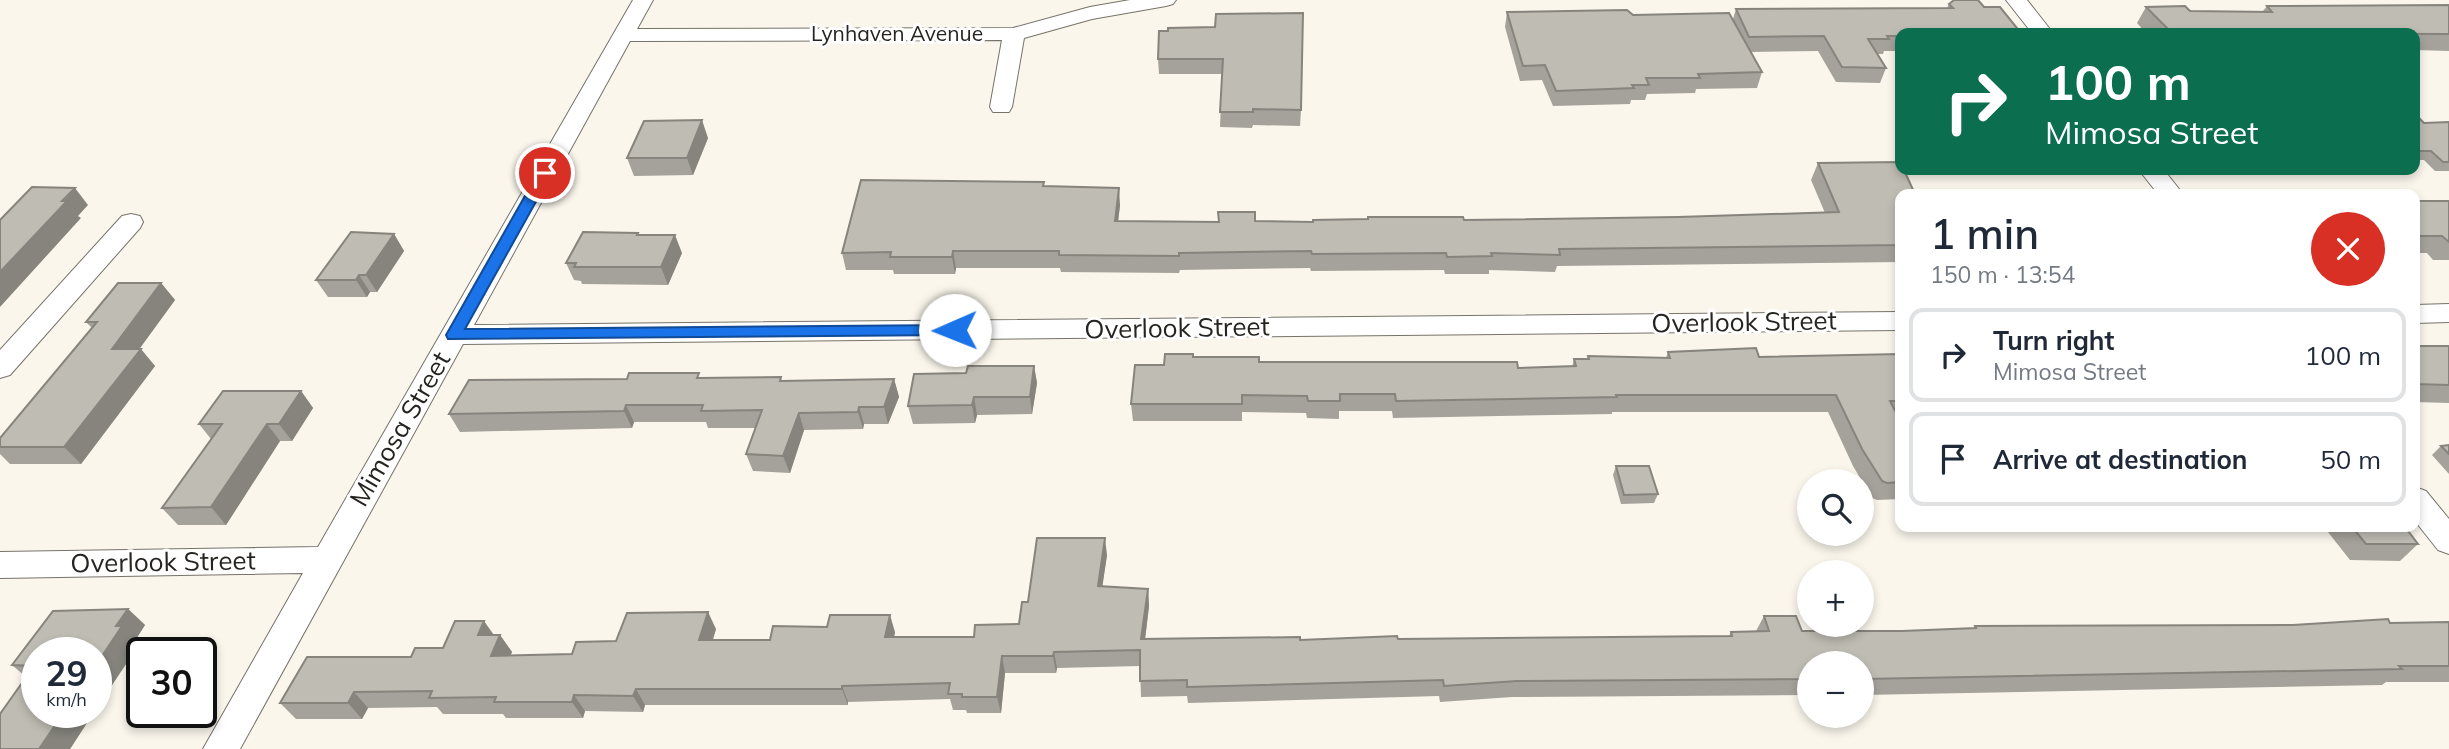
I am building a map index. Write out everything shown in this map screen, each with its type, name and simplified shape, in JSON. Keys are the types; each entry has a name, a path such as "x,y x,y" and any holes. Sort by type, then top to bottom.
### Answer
{"street":[{"name":"Mimosa Street","path":"220,749 643,0"},
{"name":"Lynhaven Avenue","path":"623,35 1014,34 1090,13 1166,0"},
{"path":"2016,0 2039,28"},
{"path":"1001,107 1014,34"},
{"path":"2155,175 2167,189"},
{"path":"0,368 131,222"},
{"path":"2420,314 2449,313"},
{"name":"Overlook Street","path":"454,335 1895,321"},
{"path":"2420,505 2449,541"},
{"name":"Overlook Street","path":"0,565 326,560"}],"building":[{"path":"1954,0 1978,0 1984,7 2000,7 2017,28 1895,28 1895,36 1887,36 1889,39 1868,39 1886,68 1842,67 1824,36 1749,37 1736,9 1953,8 1949,4"},
{"path":"2449,5 2449,34 2420,34 2420,28 2167,28 2146,7 2185,6 2190,11 2272,12 2267,6"},
{"path":"1627,10 1633,15 1729,13 1762,72 1698,74 1700,78 1646,78 1649,85 1632,85 1634,88 1556,91 1545,65 1523,66 1507,12"},
{"path":"1303,13 1301,110 1253,109 1253,112 1220,112 1223,59 1158,59 1159,31 1168,31 1168,28 1215,27 1216,14"},
{"path":"2420,119 2424,123 2449,122 2449,162 2443,162 2431,151 2420,151"},
{"path":"702,120 687,158 627,158 644,121"},
{"path":"1895,162 1895,175 1906,175 1913,189 1895,189 1895,245 1559,249 1560,255 1491,253 1492,256 1447,257 1446,253 1312,254 1311,251 1179,253 1179,256 1059,255 1059,251 953,251 952,257 890,257 891,252 842,253 861,180 1044,182 1043,186 1119,188 1115,221 1219,222 1218,212 1255,212 1255,221 1313,222 1368,217 1463,217 1464,220 1839,212 1818,163"},
{"path":"32,187 75,188 62,201 67,201 0,272 0,220"},
{"path":"2420,201 2449,201 2449,242 2442,236 2420,236"},
{"path":"351,232 394,234 366,275 359,275 356,280 316,280"},
{"path":"583,232 675,235 661,267 574,267 576,263 566,263"},
{"path":"118,283 161,283 112,349 141,349 64,447 0,447 0,438 97,322 86,322"},
{"path":"2420,346 2449,346 2449,385 2420,384"},
{"path":"1756,348 1759,357 1895,354 1895,401 1890,401 1895,410 1895,482 1882,481 1862,449 1836,395 1616,395 1617,397 1396,401 1395,394 1340,394 1340,401 1308,401 1307,396 1242,395 1242,404 1131,404 1135,365 1164,365 1165,354 1193,354 1193,357 1259,357 1259,362 1517,362 1518,368 1576,366 1574,359 1589,359 1588,356 1670,358 1668,352"},
{"path":"968,366 1034,366 1030,397 974,397 972,405 908,406 914,374 966,373"},
{"path":"629,373 699,373 697,378 781,377 780,381 894,379 884,407 859,407 858,412 799,413 783,456 746,454 762,410 701,411 703,405 626,405 624,411 449,414 469,380 627,379"},
{"path":"223,391 301,391 279,424 267,424 211,507 162,508 222,424 199,424"},
{"path":"2449,445 2449,454 2441,446"},
{"path":"1616,466 1649,466 1658,494 1624,495"},
{"path":"2356,532 2409,532 2418,544 2366,544"},
{"path":"1037,538 1105,538 1098,586 1148,589 1141,639 1732,636 1731,632 1769,631 1764,616 1796,616 1797,637 1874,637 1874,631 1976,628 1975,626 2293,625 2388,619 2390,623 2449,622 2449,666 1874,679 1874,651 1797,651 1797,679 1517,681 1444,686 1443,680 1187,687 1187,680 1140,681 1140,650 1054,652 1053,656 1002,656 997,697 962,697 962,694 948,694 950,683 842,686 842,689 636,689 633,696 574,695 572,702 494,702 496,697 429,698 432,691 354,692 348,703 280,703 307,657 411,657 415,648 443,648 455,621 484,621 478,635 500,635 491,656 572,654 576,642 616,641 627,613 708,612 699,640 770,640 773,626 827,627 830,615 890,615 885,637 974,637 975,625 1019,624 1022,602 1028,602"},
{"path":"128,609 116,626 122,626 112,641 112,637 33,637 53,611"},
{"path":"21,653 21,665 12,665"},
{"path":"21,684 21,728 53,728 39,749 0,749 0,714"}],"route":[{"path":"545,173 454,335 955,330"}]}
